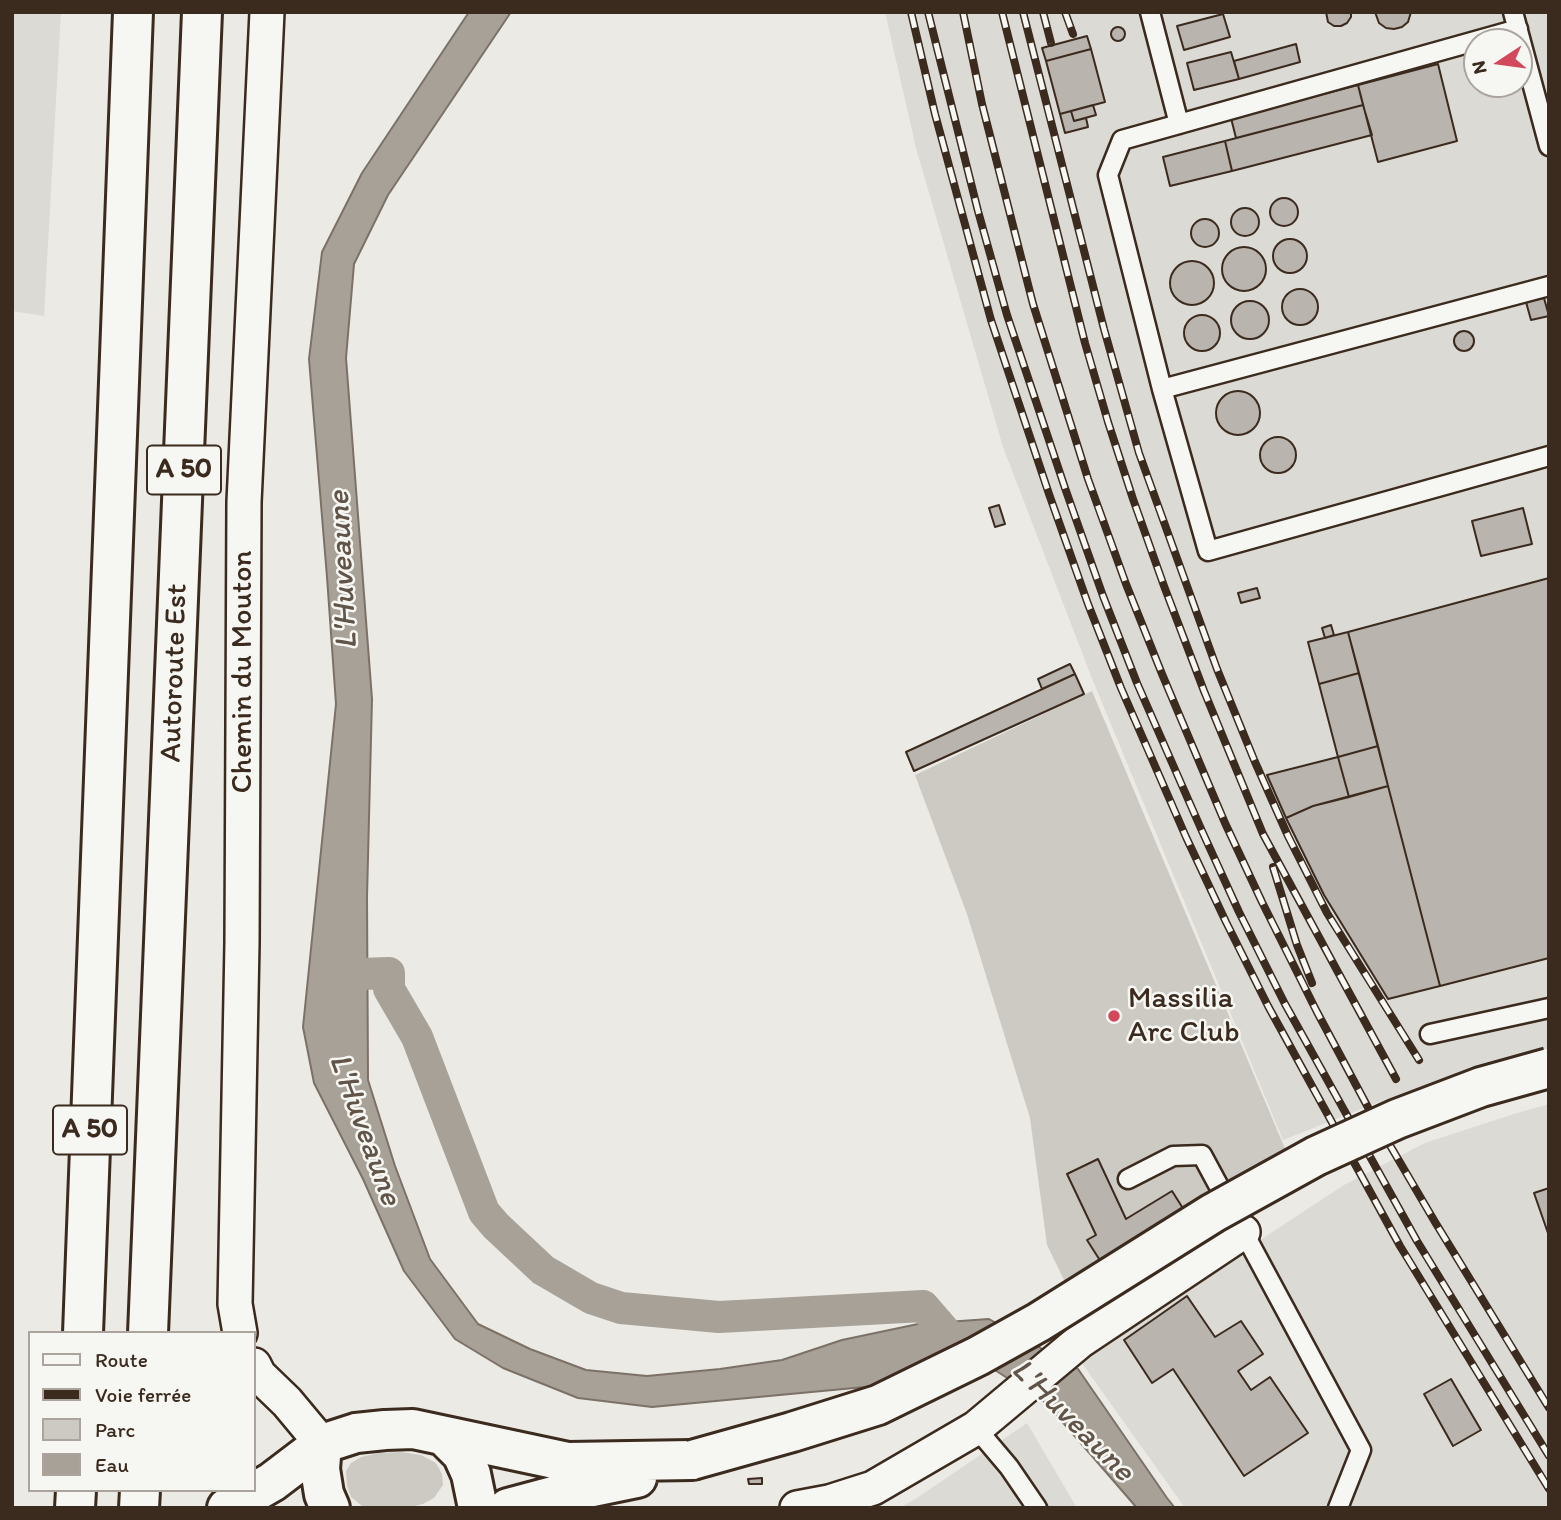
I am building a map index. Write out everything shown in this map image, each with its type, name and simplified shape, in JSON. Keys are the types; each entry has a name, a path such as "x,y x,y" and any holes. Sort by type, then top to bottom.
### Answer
{"main road":[{"name":"A 50","path":"83,1331 134,12"},
{"name":"Autoroute Est","path":"148,1331 202,12"},
{"path":"508,1508 648,1475 878,1405 978,1356 1039,1322 1213,1213 1316,1156 1396,1119 1469,1092 1549,1068"},
{"path":"256,1491 323,1444 356,1433 385,1430 413,1429 568,1462 692,1460"},
{"path":"445,1437 462,1454 471,1474 478,1508"},
{"path":"323,1444 320,1469 324,1494 330,1508"},
{"path":"227,1508 255,1492"}],"street":[{"name":"Chemin du Mouton","path":"240,1331 235,1304 242,943 244,502 267,12"},
{"path":"797,1508 829,1502 873,1488 976,1428 1071,1349 1243,1232"},
{"path":"256,1369 323,1444"}],"lane":[{"path":"1150,12 1179,124"},
{"path":"1547,135 1515,21 1122,139 1108,174 1162,389 1208,551 1549,456"},
{"path":"1162,389 1549,286"},
{"path":"1430,1034 1549,1008"},
{"path":"1128,1179 1173,1156 1202,1155 1361,1450 1338,1508"},
{"path":"976,1428 1009,1467 1037,1508"}],"shaded area":[{"path":"12,12 61,12 44,316 12,311"},
{"path":"885,12 1549,12 1549,1057 1396,1105 1392,1097 1283,1140 1091,676 1003,447 916,148"},
{"path":"1549,1104 1549,1508 1185,1508 1079,1359 1344,1185 1425,1143"},
{"path":"1027,1423 1077,1508 899,1508 917,1498"}],"green space":[{"name":"Massilia Arc Club","path":"1092,691 1286,1151 1065,1282 1047,1245 1030,1118 967,914 915,775"},
{"path":"379,1453 421,1455 436,1463 442,1474 443,1485 434,1498 407,1508 367,1508 351,1497 346,1471 351,1463 361,1457"}],"water":[{"name":"L'Huveaune","path":"469,12 511,12 388,195 354,264 346,358 372,699 367,897 368,1080 395,1166 430,1259 478,1324 530,1349 586,1370 647,1376 720,1369 782,1360 842,1340 918,1324 989,1319 1078,1369 1175,1508 1137,1508 1046,1403 984,1363 886,1385 652,1407 578,1398 503,1368 455,1339 404,1271 363,1179 314,1083 303,1027 336,704 309,359 322,252 362,173"}],"building":[{"path":"1326,12 1351,12 1351,17 1347,23 1334,26 1328,22"},
{"path":"1375,12 1411,12 1408,22 1394,29 1379,23"},
{"path":"1223,14 1230,37 1184,50 1177,26"},
{"path":"1115,27 1121,27 1125,34 1121,41 1115,41 1111,37 1111,31"},
{"path":"1087,36 1091,49 1046,61 1042,48"},
{"path":"1296,44 1300,62 1239,79 1234,61"},
{"path":"1091,49 1105,102 1060,114 1046,61"},
{"path":"1231,52 1239,79 1194,90 1187,63"},
{"path":"1438,64 1457,141 1378,162 1358,85"},
{"path":"1358,85 1363,105 1236,138 1231,118"},
{"path":"1093,105 1096,115 1074,121 1071,111"},
{"path":"1363,105 1372,135 1232,171 1225,141"},
{"path":"1071,111 1074,121 1086,118 1088,127 1065,133 1060,114"},
{"path":"1225,141 1232,171 1170,186 1163,157"},
{"path":"1284,198 1294,202 1298,212 1294,222 1284,226 1274,222 1270,212 1274,202"},
{"path":"1245,208 1255,212 1259,222 1255,232 1245,236 1235,232 1231,222 1235,212"},
{"path":"1205,219 1215,223 1219,233 1215,243 1205,247 1195,243 1191,233 1195,223"},
{"path":"1290,239 1302,244 1307,256 1302,268 1290,273 1278,268 1273,256 1278,244"},
{"path":"1244,247 1259,254 1266,269 1259,284 1244,291 1229,284 1222,269 1229,254"},
{"path":"1192,261 1207,268 1214,283 1207,298 1192,305 1177,298 1170,283 1177,268"},
{"path":"1300,289 1313,294 1318,307 1313,320 1300,325 1287,320 1282,307 1287,294"},
{"path":"1544,298 1549,316 1531,320 1526,302"},
{"path":"1250,301 1263,307 1269,320 1263,333 1250,339 1237,333 1231,320 1237,307"},
{"path":"1202,315 1215,320 1220,333 1215,346 1202,351 1189,346 1184,333 1189,320"},
{"path":"1464,331 1471,334 1474,341 1471,348 1464,351 1457,348 1454,341 1457,334"},
{"path":"1238,391 1253,398 1260,413 1253,428 1238,435 1223,428 1216,413 1223,398"},
{"path":"1278,437 1291,442 1296,455 1291,468 1278,473 1265,468 1260,455 1265,442"},
{"path":"999,505 1005,524 995,527 989,508"},
{"path":"1523,508 1532,544 1481,556 1472,521"},
{"path":"1549,578 1549,958 1440,986 1348,632"},
{"path":"1257,588 1260,598 1241,603 1238,593"},
{"path":"1331,625 1334,635 1325,638 1322,628"},
{"path":"1348,632 1359,673 1319,684 1308,642"},
{"path":"1070,664 1075,674 1042,689 1038,679"},
{"path":"1359,673 1378,746 1338,757 1319,684"},
{"path":"1075,674 1084,694 914,771 906,752"},
{"path":"1378,746 1388,786 1349,797 1338,757"},
{"path":"1338,757 1349,797 1313,806 1286,818 1267,775"},
{"path":"1388,786 1440,986 1388,999 1324,895 1286,818 1313,806"},
{"path":"1098,1159 1126,1219 1172,1191 1184,1210 1101,1262 1087,1240 1096,1235 1067,1174"},
{"path":"1549,1188 1549,1236 1534,1193"},
{"path":"1187,1296 1215,1337 1241,1321 1263,1354 1238,1371 1251,1390 1270,1377 1308,1433 1244,1476 1173,1369 1152,1383 1124,1340"},
{"path":"1451,1379 1481,1430 1453,1446 1424,1394"},
{"path":"762,1478 762,1484 749,1484 748,1479"}],"waterway":[{"path":"331,975 389,973 389,989 417,1037 484,1212 543,1270 591,1298 621,1308 719,1317 923,1306 962,1351"}],"railway":[{"path":"911,12 935,114 991,320 1049,494 1121,688 1186,837 1268,1006 1400,1246 1549,1489"},
{"path":"928,12 1007,315 1103,596 1137,683 1239,912 1285,1004 1417,1241 1549,1456"},
{"path":"963,12 982,104 1033,304 1088,479 1162,674 1225,823 1317,1012 1371,1113 1549,1408"},
{"path":"1002,12 1085,343 1133,499 1164,586 1263,834 1396,1079"},
{"path":"1023,12 1104,329 1139,453 1217,669 1288,836 1327,913 1419,1060"},
{"path":"1043,12 1051,43"},
{"path":"1065,12 1073,34"},
{"path":"1273,867 1297,945 1312,983"}],"place":[{"name":"Massilia Arc Club","path":"1114,1016"}]}
